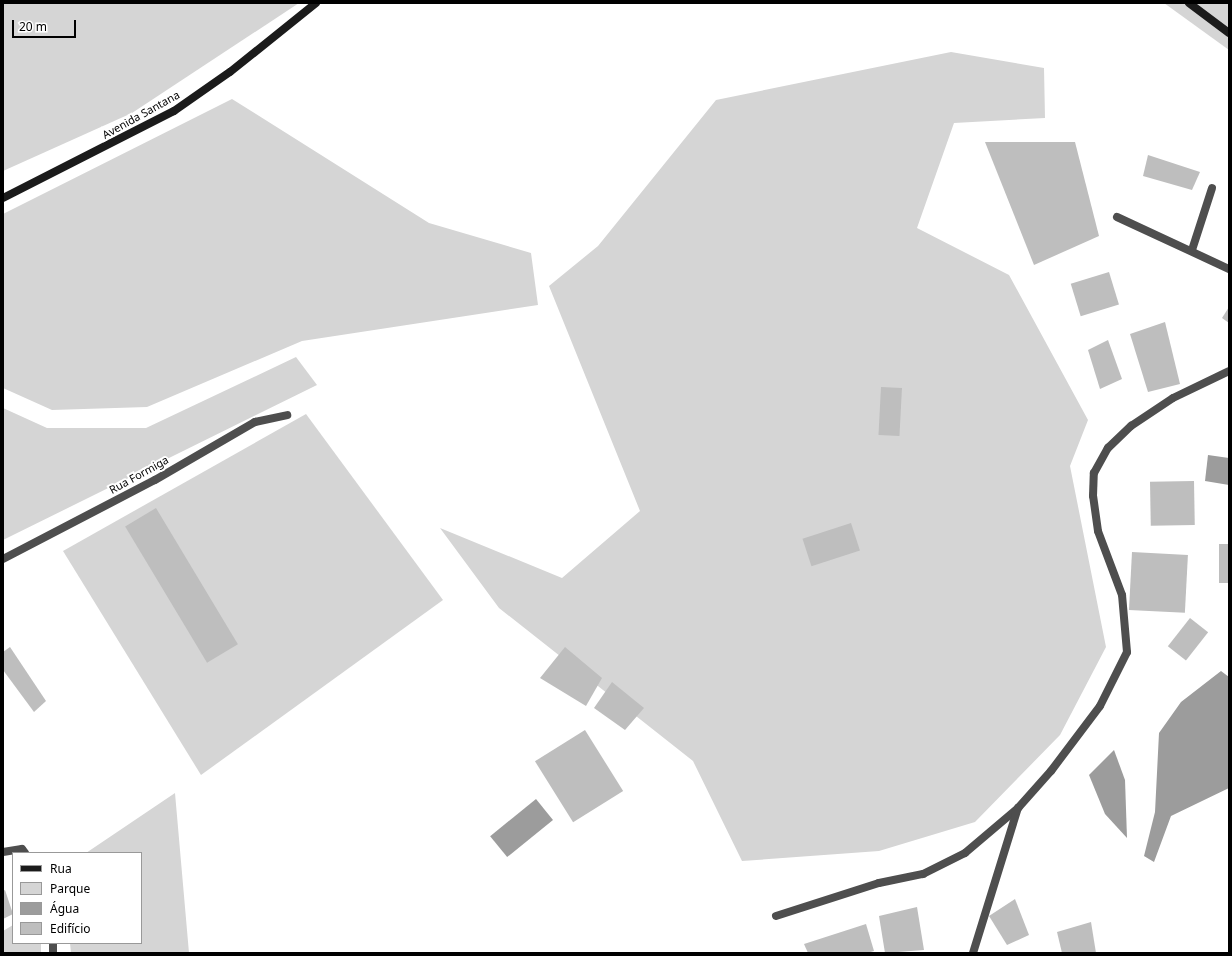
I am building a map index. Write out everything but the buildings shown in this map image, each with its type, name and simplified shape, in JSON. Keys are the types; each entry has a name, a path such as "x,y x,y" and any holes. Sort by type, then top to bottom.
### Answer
{"street":[{"name":"Avenida Santana","path":"3,198 174,111 230,72 316,3"},
{"path":"1189,3 1229,33"},
{"path":"1192,250 1212,188"},
{"path":"1117,217 1192,250 1229,269"},
{"path":"776,916 879,883 923,874 965,853 1018,808 1051,771 1100,706 1127,652 1122,595 1098,531 1092,496 1094,473 1108,448 1131,426 1173,398 1229,371"},
{"name":"Rua Formiga","path":"3,559 155,480 255,422 287,415"},
{"path":"973,953 1018,808"},
{"path":"3,852 22,849 24,852"}],"green space":[{"path":"3,3 299,3 132,113 3,171"},
{"path":"1164,3 1229,3 1229,50"},
{"path":"951,52 1044,68 1045,118 954,123 917,228 1009,275 1088,420 1070,466 1106,647 1060,735 975,822 879,851 742,861 693,761 499,608 440,528 562,578 640,511 549,286 598,246 716,100"},
{"path":"232,99 429,223 531,253 538,305 302,341 147,407 52,410 3,388 3,214"},
{"path":"296,357 317,385 3,540 3,408 47,428 146,428"},
{"path":"306,414 443,600 201,775 63,551"},
{"path":"175,793 189,953 71,953 70,944 142,944 142,852 87,852"},
{"path":"12,926 12,944 41,944 41,953 3,953 3,931"}],"water":[{"path":"1208,455 1229,458 1229,485 1205,481"},
{"path":"1221,671 1229,677 1229,788 1171,816 1154,862 1144,856 1155,812 1159,733 1181,702"},
{"path":"1114,750 1125,780 1127,838 1105,814 1089,775"},
{"path":"536,799 553,820 507,857 490,836"}]}
